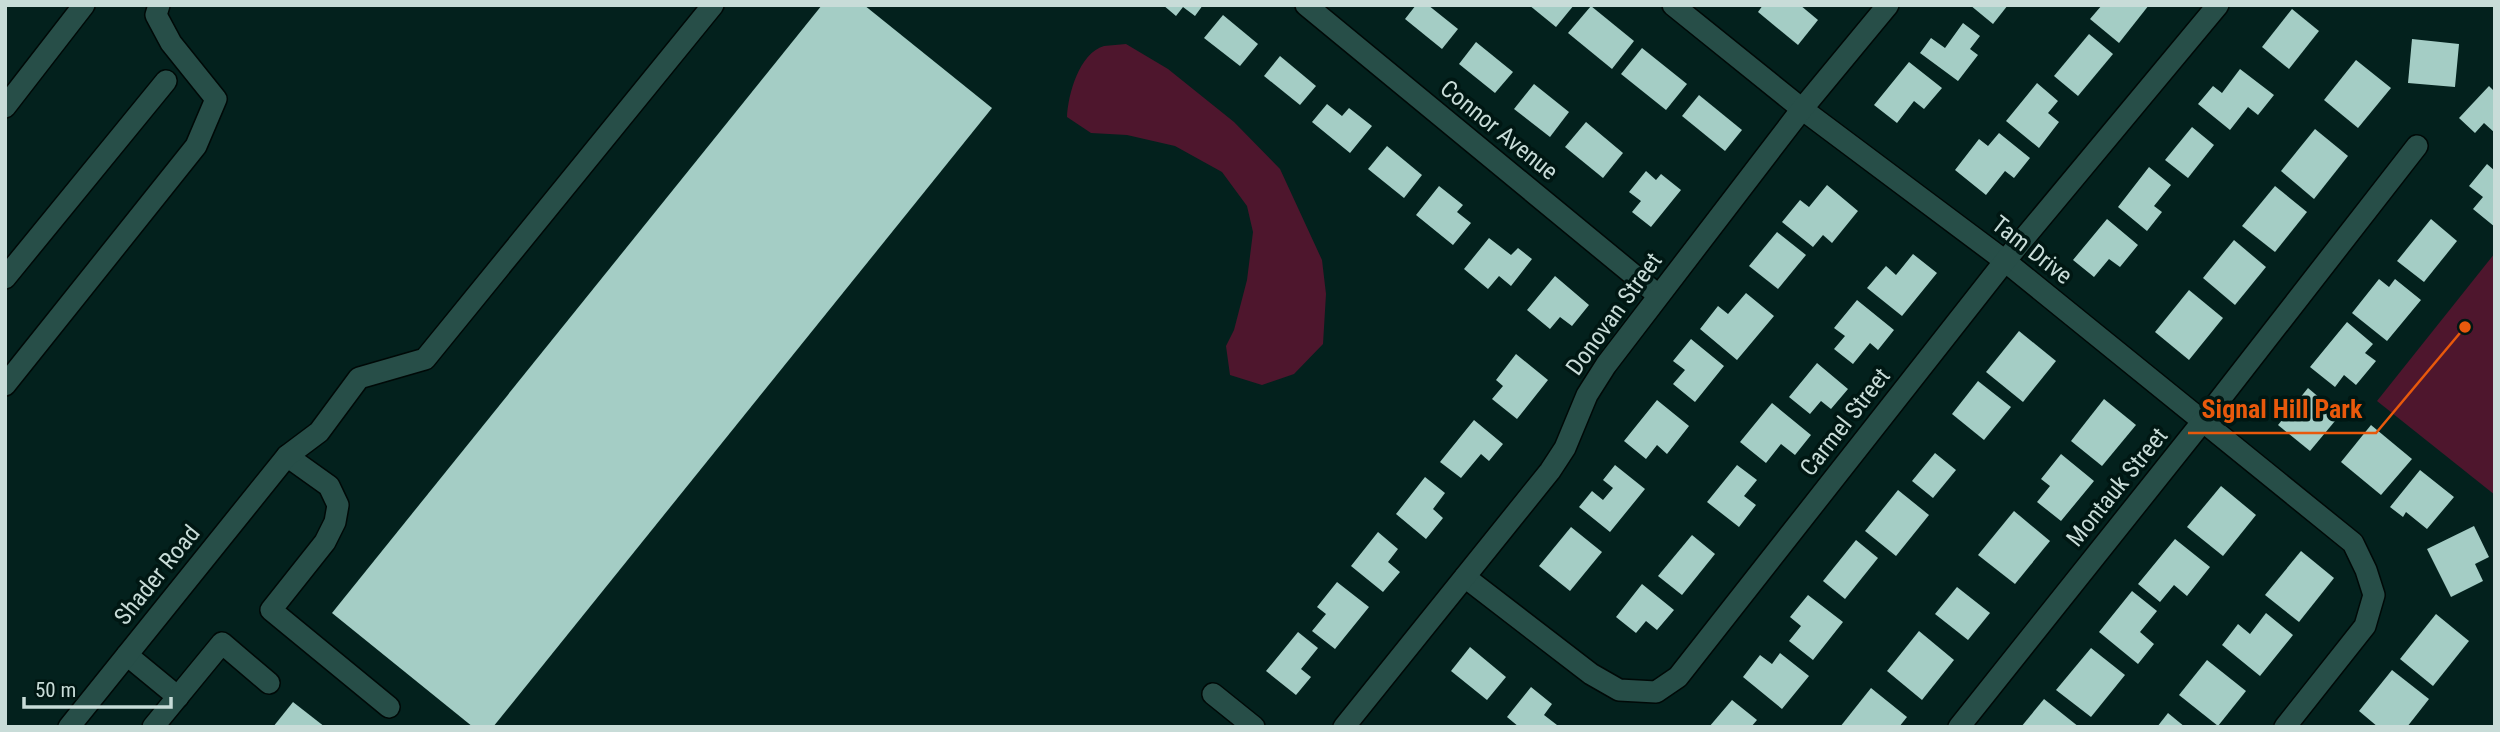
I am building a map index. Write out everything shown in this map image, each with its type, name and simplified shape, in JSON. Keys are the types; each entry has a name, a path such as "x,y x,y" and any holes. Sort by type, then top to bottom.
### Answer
{"street":[{"path":"5,107 84,5"},
{"path":"5,385 196,146 216,99 171,43 156,15 159,5"},
{"name":"Shader Road","path":"69,727 287,456 318,432 359,378 425,359 713,5"},
{"name":"Connor Avenue","path":"1306,5 1658,295"},
{"name":"Tam Drive","path":"1674,5 1802,109 2005,261 2353,543 2374,595 2365,626 2285,727"},
{"name":"Donovan Street","path":"1344,727 1550,471 1565,448 1587,395 1606,365 1802,109 1888,5"},
{"name":"Carmel Street","path":"1465,577 1591,674 1619,690 1656,692 1678,677 2005,261 2218,5"},
{"path":"5,278 166,81"},
{"name":"Montauk Street","path":"1959,727 2203,421 2417,146"},
{"path":"287,456 329,486 338,505 335,522 325,542 271,610 389,706"},
{"path":"153,727 222,643 269,683"},
{"path":"127,654 178,697"},
{"path":"1213,694 1254,727"}],"shaded area":[{"path":"1126,44 1168,69 1234,122 1280,169 1322,260 1326,294 1323,344 1294,374 1262,385 1230,375 1226,346 1234,330 1247,280 1253,232 1247,206 1222,172 1175,146 1127,135 1091,133 1067,117 1073,87 1088,57 1104,46"},
{"path":"2495,253 2495,495 2377,401"}],"building":[{"path":"822,5 864,5 992,108 493,727 473,727 332,613"},
{"path":"1163,5 1203,5 1195,16 1183,7 1176,16"},
{"path":"1416,5 1428,5 1458,29 1442,49 1405,19"},
{"path":"1529,5 1574,5 1556,27"},
{"path":"1763,5 1800,5 1818,20 1798,45 1758,12"},
{"path":"1970,5 2008,5 1993,24"},
{"path":"2102,5 2149,5 2119,43 2090,19"},
{"path":"1591,6 1634,41 1612,69 1568,33"},
{"path":"2292,9 2319,31 2289,69 2262,47"},
{"path":"1223,15 1258,44 1240,66 1204,38"},
{"path":"1963,23 1980,36 1970,49 1978,55 1958,81 1920,53 1931,38 1945,48"},
{"path":"2089,34 2113,54 2078,96 2054,76"},
{"path":"2412,39 2459,44 2455,87 2408,83"},
{"path":"1476,42 1513,72 1495,93 1459,64"},
{"path":"1642,48 1687,84 1666,110 1621,74"},
{"path":"1280,56 1316,86 1300,105 1264,76"},
{"path":"2356,60 2391,88 2358,128 2324,100"},
{"path":"1909,62 1942,88 1924,109 1914,101 1897,123 1874,105"},
{"path":"2240,69 2274,95 2258,115 2248,107 2230,130 2198,104 2213,86 2222,93"},
{"path":"2037,83 2058,101 2048,113 2059,122 2039,148 2006,121"},
{"path":"1534,84 1569,112 1550,137 1514,109"},
{"path":"2489,86 2495,92 2495,133 2484,123 2475,133 2459,118"},
{"path":"1699,95 1742,130 1725,151 1682,116"},
{"path":"1327,104 1342,116 1349,108 1372,126 1350,153 1312,122"},
{"path":"1586,122 1623,153 1603,178 1565,147"},
{"path":"2192,127 2214,145 2188,178 2165,160"},
{"path":"2315,129 2348,156 2314,199 2281,171"},
{"path":"1999,133 2030,158 2014,178 2005,171 1986,195 1955,170 1979,139 1988,146"},
{"path":"1387,146 1422,175 1404,198 1368,169"},
{"path":"2487,164 2495,171 2495,227 2473,209 2483,197 2469,186"},
{"path":"2149,167 2171,185 2154,206 2162,212 2147,231 2118,207"},
{"path":"1646,171 1656,180 1661,174 1681,190 1651,227 1632,212 1641,201 1629,192"},
{"path":"1827,185 1858,211 1832,243 1823,235 1813,247 1782,222 1800,200 1809,207"},
{"path":"1439,186 1463,205 1457,212 1471,223 1453,245 1416,215"},
{"path":"2275,186 2307,212 2275,252 2242,226"},
{"path":"2107,219 2138,245 2120,267 2109,259 2094,277 2073,260"},
{"path":"2431,219 2457,241 2424,282 2397,261"},
{"path":"1777,232 1806,255 1778,289 1749,266"},
{"path":"1489,238 1511,255 1518,248 1532,259 1511,286 1499,276 1488,289 1464,269"},
{"path":"2234,240 2266,267 2235,305 2203,278"},
{"path":"1913,254 1937,273 1902,316 1867,288 1886,266 1896,275"},
{"path":"1555,276 1589,305 1572,326 1560,317 1550,329 1527,310"},
{"path":"2379,279 2389,287 2395,279 2421,300 2387,341 2352,313"},
{"path":"2189,290 2223,318 2189,360 2155,332"},
{"path":"1746,293 1774,316 1737,360 1700,329 1718,306 1728,314"},
{"path":"1857,300 1894,330 1878,350 1870,343 1853,364 1834,349 1845,336 1834,328"},
{"path":"2347,322 2373,344 2365,353 2376,361 2356,385 2344,375 2335,387 2310,367"},
{"path":"2019,331 2056,361 2023,402 1986,372"},
{"path":"1691,339 1724,366 1695,402 1673,384 1685,370 1673,361"},
{"path":"1516,354 1548,380 1517,419 1492,399 1503,386 1496,380"},
{"path":"1817,363 1848,389 1831,409 1821,401 1810,414 1789,397"},
{"path":"1978,381 2011,407 1984,440 1952,414"},
{"path":"2308,388 2340,415 2310,451 2278,425"},
{"path":"2104,399 2136,425 2102,466 2071,441"},
{"path":"1657,400 1689,426 1667,454 1657,445 1646,459 1624,441"},
{"path":"1772,403 1811,435 1795,455 1781,444 1766,463 1740,442"},
{"path":"1474,420 1503,444 1489,461 1481,454 1461,478 1440,462"},
{"path":"2371,425 2412,459 2381,495 2341,462"},
{"path":"1935,453 1956,470 1933,498 1912,481"},
{"path":"2061,454 2094,481 2061,521 2037,502 2050,486 2041,479"},
{"path":"1615,465 1645,489 1610,532 1579,507 1592,491 1603,500 1613,488 1603,480"},
{"path":"1737,465 1757,480 1744,496 1756,505 1739,527 1707,502"},
{"path":"2420,470 2454,497 2427,529 2406,512 2403,517 2390,507"},
{"path":"1425,477 1445,493 1433,509 1443,518 1426,539 1396,514"},
{"path":"2221,486 2256,515 2223,556 2187,527"},
{"path":"1898,490 1929,515 1896,556 1865,531"},
{"path":"2014,511 2050,541 2015,584 1978,555"},
{"path":"2474,526 2489,557 2475,564 2483,581 2451,597 2427,549"},
{"path":"1571,527 1602,552 1570,591 1539,566"},
{"path":"1378,532 1398,549 1388,562 1400,572 1383,592 1351,566"},
{"path":"1692,535 1715,554 1682,595 1658,576"},
{"path":"2175,539 2210,567 2187,596 2174,585 2160,602 2138,584"},
{"path":"1856,540 1878,558 1845,599 1823,581"},
{"path":"2301,551 2334,578 2299,622 2265,595"},
{"path":"1337,582 1369,607 1335,649 1312,631 1326,614 1317,607"},
{"path":"1642,584 1674,610 1657,630 1646,621 1636,633 1616,617"},
{"path":"1957,587 1990,613 1968,640 1935,614"},
{"path":"2132,591 2157,611 2140,632 2154,644 2138,664 2099,632"},
{"path":"1808,595 1843,622 1813,660 1789,641 1801,626 1790,617"},
{"path":"2266,613 2293,635 2260,676 2222,645 2238,624 2250,634"},
{"path":"2436,614 2469,641 2433,686 2400,659"},
{"path":"1919,631 1954,660 1922,700 1887,671"},
{"path":"1298,632 1318,648 1301,669 1311,677 1296,695 1266,671"},
{"path":"1470,647 1506,677 1487,700 1451,671"},
{"path":"2091,648 2125,675 2091,717 2056,690"},
{"path":"1780,653 1809,676 1782,709 1743,677 1760,655 1772,664"},
{"path":"2207,660 2246,691 2218,726 2179,695"},
{"path":"2392,670 2429,699 2407,727 2378,727 2359,711"},
{"path":"1531,687 1552,704 1544,715 1557,725 1555,727 1519,727 1507,717"},
{"path":"1871,688 1907,717 1899,727 1840,727"},
{"path":"2044,699 2079,727 2021,727"},
{"path":"1732,700 1757,720 1751,727 1709,727"},
{"path":"293,702 325,727 273,727"},
{"path":"2168,713 2185,727 2157,727"}],"place":[{"name":"Signal Hill Park","path":"2465,327"}]}
